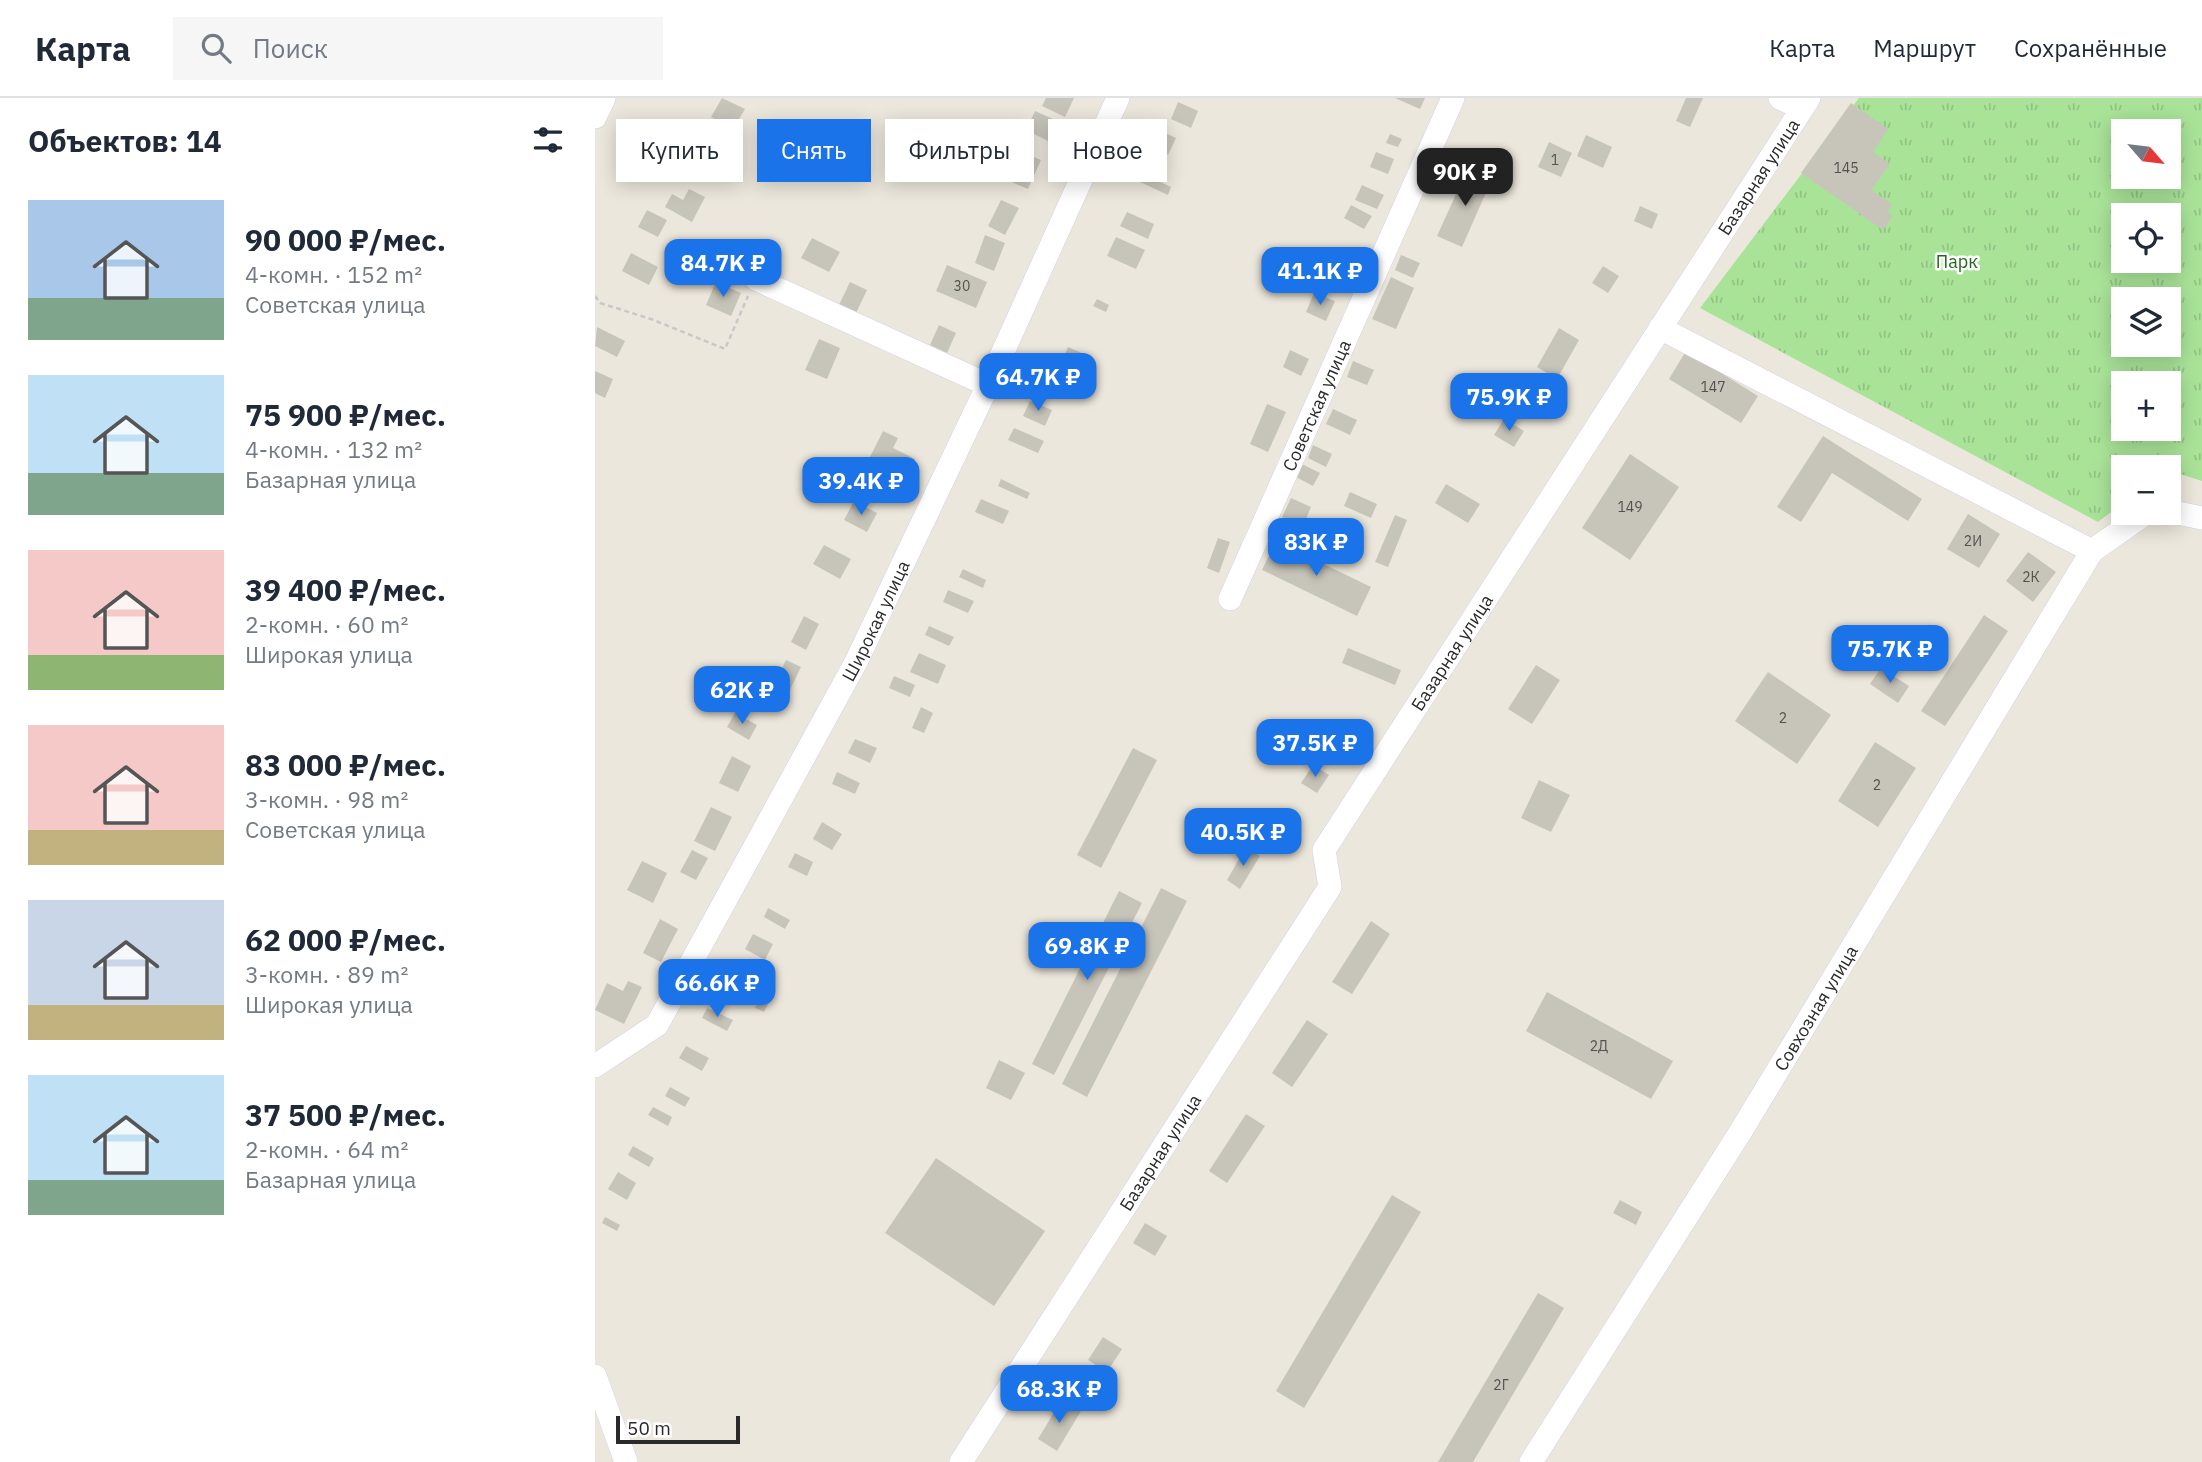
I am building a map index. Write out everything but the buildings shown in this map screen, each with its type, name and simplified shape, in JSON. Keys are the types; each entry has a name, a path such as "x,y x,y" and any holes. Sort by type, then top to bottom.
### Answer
{"street":[{"path":"595,117 604,98"},
{"name":"Широкая улица","path":"595,1066 657,1025 856,662 988,385 1118,98"},
{"name":"Советская улица","path":"1230,599 1453,98"},
{"path":"1780,98 1806,103"},
{"name":"Базарная улица","path":"961,1462 1330,887 1324,850 1806,103"},
{"path":"756,279 988,385"},
{"path":"1660,328 2092,551 2129,525"},
{"path":"2181,514 2202,518"},
{"name":"Совхозная улица","path":"1531,1462 1741,1131 2092,551"},
{"path":"595,1376 626,1462"}],"path":[{"path":"595,296 600,303 651,318 725,349 756,279"}],"green space":[{"name":"Парк","path":"1859,98 2202,98 2202,481 2181,474 2181,455 2111,455 2111,512 2098,522 1700,308"}]}
